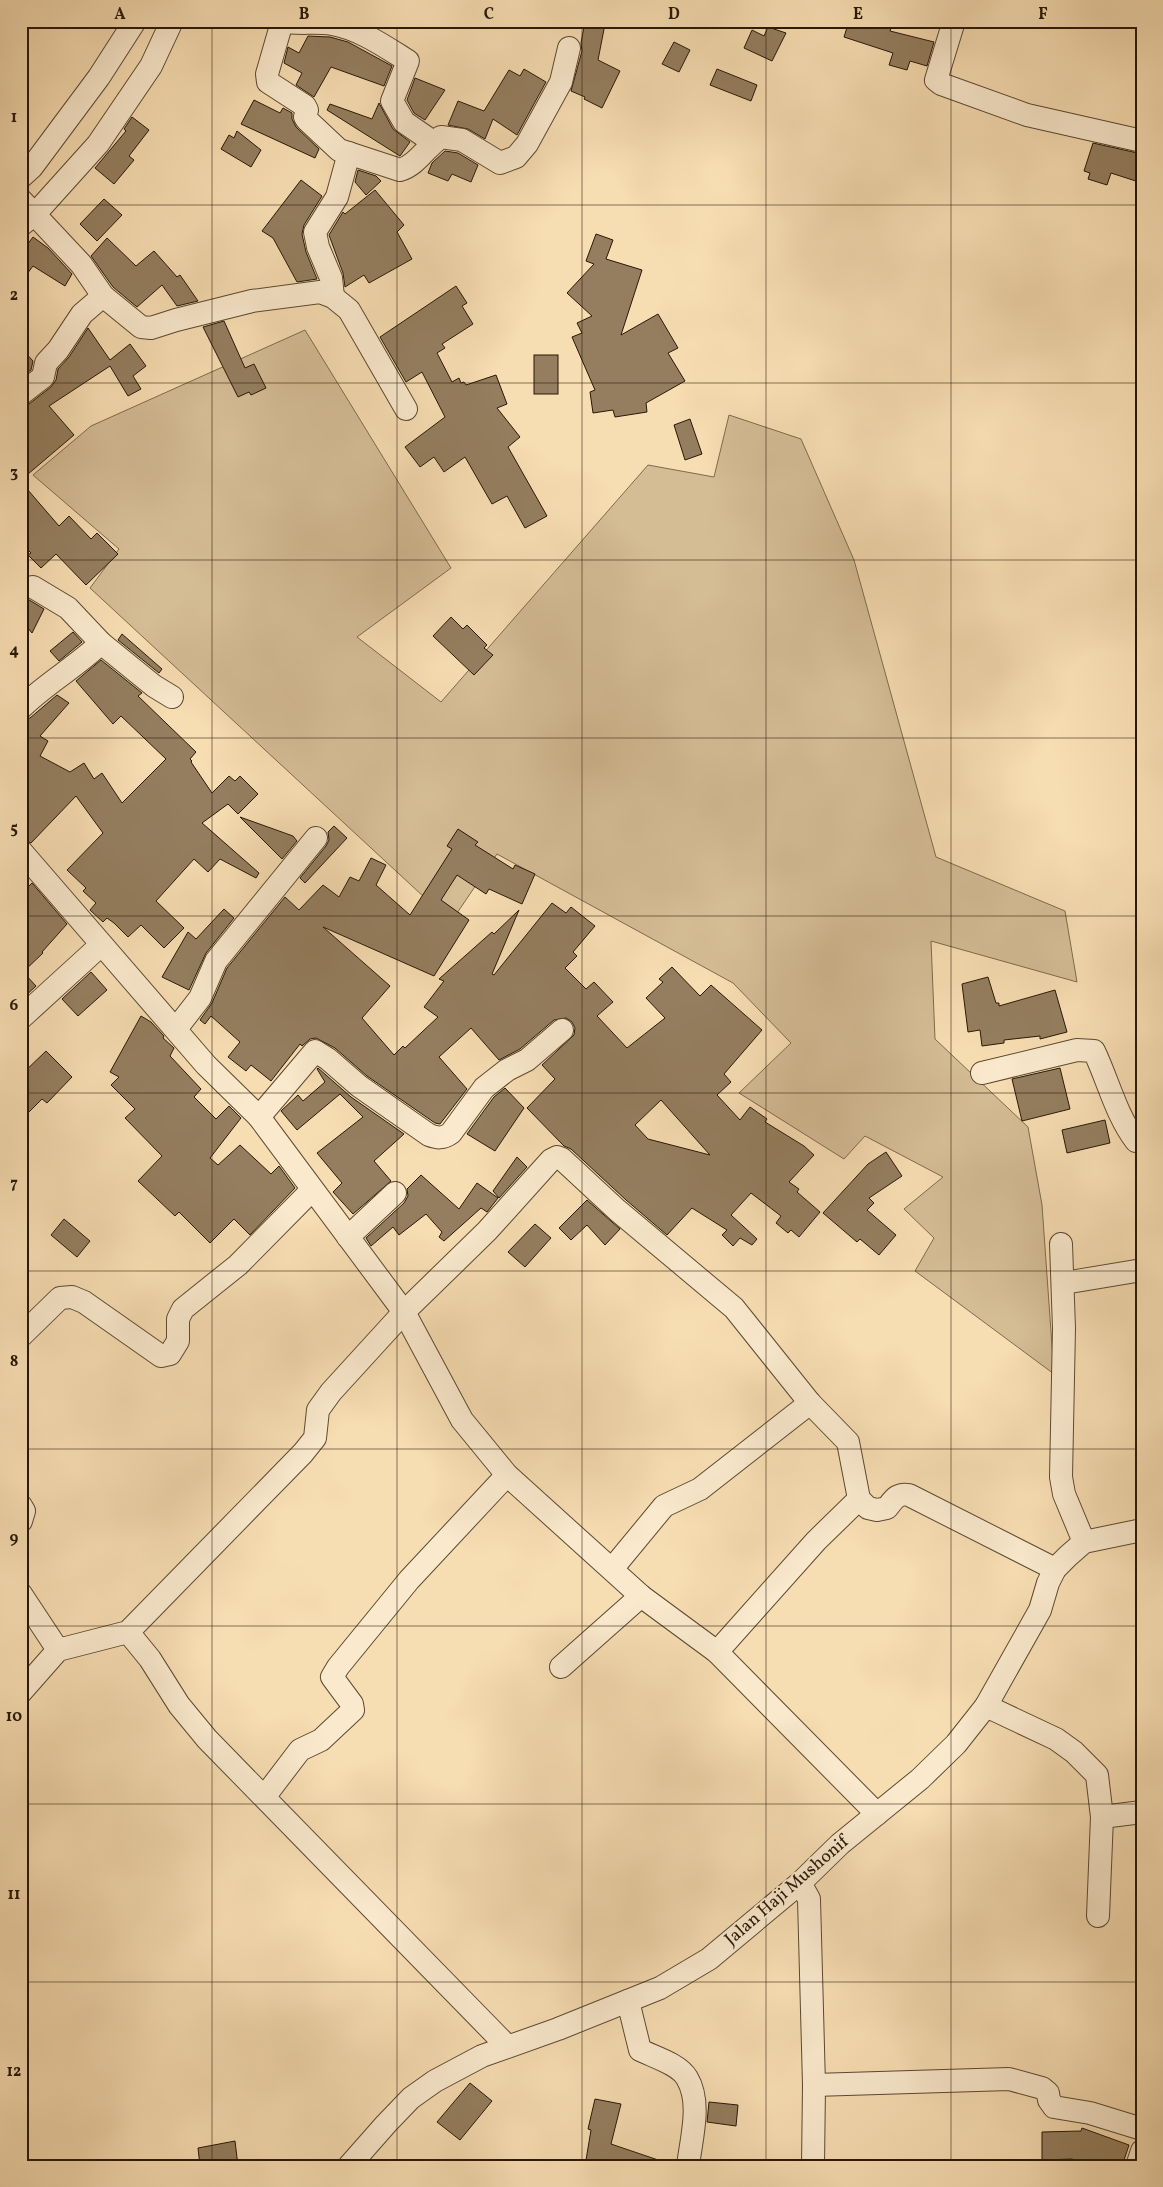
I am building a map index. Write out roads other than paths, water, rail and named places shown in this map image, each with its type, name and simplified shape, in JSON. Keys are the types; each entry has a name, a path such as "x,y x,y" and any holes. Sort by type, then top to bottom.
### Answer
{"street":[{"path":"21,177 32,168 99,77 135,21"},
{"path":"172,21 151,66 98,144 27,212 81,264 103,296 146,329 252,301 320,292 333,297 349,310 406,409"},
{"path":"433,142 404,122 392,101 408,61 358,31 332,24 316,22 297,24 282,21 267,74 268,82 305,106 307,110 305,118 328,142 339,150 400,170 410,167 433,142 441,137 462,140 500,163 516,157 527,144 561,82 569,48"},
{"path":"954,21 936,80 938,82 1027,115 1142,141"},
{"path":"333,297 331,278 318,247 315,232 337,197 349,153"},
{"path":"21,394 43,377 46,363 58,350 82,314 103,296"},
{"path":"33,588 68,608 101,643 154,686 172,697"},
{"path":"21,708 33,696 83,660 101,643"},
{"path":"176,1029 200,998 216,961 316,838"},
{"path":"21,851 206,1065 259,1117 404,1312 462,1420 507,1475 641,1596 716,1652 877,1814"},
{"path":"21,1018 101,945"},
{"path":"259,1117 315,1051 328,1059 359,1086 429,1135 446,1137 484,1088 507,1070 527,1060 562,1030"},
{"path":"982,1073 1077,1050 1094,1051 1126,1128 1136,1140 1142,1141"},
{"path":"21,1692 58,1650 128,1632 303,1453 315,1438 318,1410 323,1402 404,1312 487,1231 551,1160 557,1157 562,1159 617,1210 734,1308 810,1403 848,1442 859,1499 868,1508 877,1510 887,1508 895,1497 902,1494 909,1495 1055,1569"},
{"path":"21,1336 60,1298 72,1297 84,1302 161,1356 170,1354 178,1341 178,1319 183,1309 238,1266 312,1190"},
{"path":"348,1237 395,1192"},
{"path":"1061,1244 1064,1283 1061,1477 1064,1494 1084,1542 1142,1530"},
{"path":"1064,1283 1142,1270"},
{"path":"612,1569 664,1506 700,1489 810,1403"},
{"path":"265,1796 300,1750 321,1740 353,1710 352,1704 332,1677 338,1668 409,1580 507,1475"},
{"path":"716,1652 816,1541 859,1499"},
{"path":"21,1506 24,1512 21,1521"},
{"name":"Jalan Haji Mushonif","path":"349,2166 411,2098 435,2081 482,2056 558,2029 660,1988 709,1959 800,1883 840,1844 920,1779 956,1744 986,1706 1040,1610 1048,1583 1055,1569 1084,1542"},
{"path":"21,1594 58,1650"},
{"path":"561,1668 641,1596"},
{"path":"128,1632 150,1659 179,1705 207,1739 265,1796 507,2046"},
{"path":"986,1706 1056,1739 1088,1765 1097,1775 1102,1817 1098,1916"},
{"path":"1102,1817 1142,1812"},
{"path":"800,1883 809,1899 814,2085 813,2166"},
{"path":"628,2001 640,2050 677,2068 687,2077 695,2105 688,2166"},
{"path":"814,2085 1009,2079 1042,2088 1048,2093 1049,2100 1054,2107 1090,2113 1142,2129"},
{"path":"1137,2166 1142,2151"}]}
